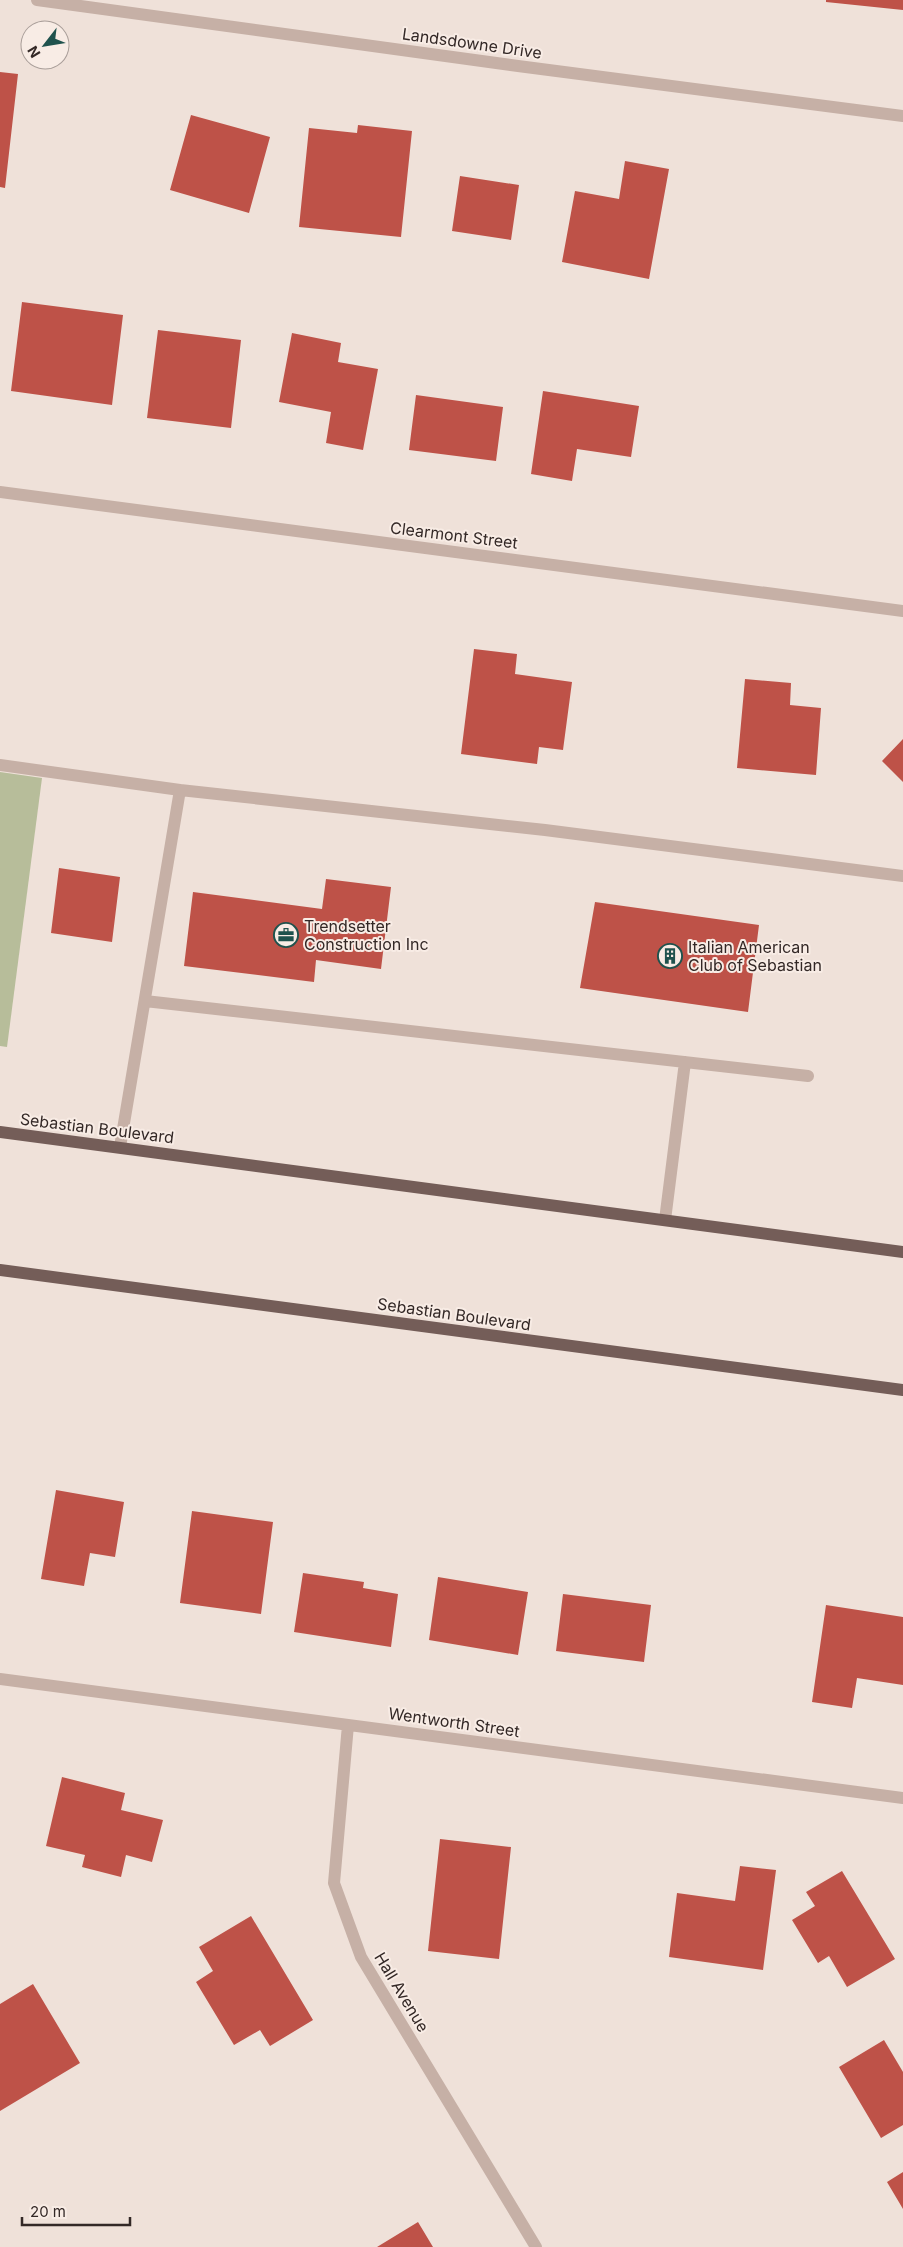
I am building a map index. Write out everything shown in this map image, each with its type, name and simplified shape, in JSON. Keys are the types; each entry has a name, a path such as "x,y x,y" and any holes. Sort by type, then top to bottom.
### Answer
{"main road":[{"name":"Sebastian Boulevard","path":"0,1132 903,1252"},
{"name":"Sebastian Boulevard","path":"0,1270 903,1390"}],"street":[{"name":"Landsdowne Drive","path":"37,0 518,66 903,116"},
{"name":"Clearmont Street","path":"0,492 903,610"},
{"path":"0,765 180,790 555,831 903,876"},
{"path":"120,1147 180,790"},
{"path":"145,1002 808,1076"},
{"path":"666,1220 685,1062"},
{"name":"Wentworth Street","path":"0,1678 903,1798"},
{"name":"Hall Avenue","path":"348,1725 334,1883 362,1957 536,2247"}],"green space":[{"path":"0,772 42,778 7,1047 0,1046"}],"building":[{"path":"826,0 903,0 903,10 826,2"},
{"path":"0,72 18,74 5,188 0,187"},
{"path":"191,115 270,137 249,213 170,190"},
{"path":"358,125 412,131 401,237 299,227 309,128 357,133"},
{"path":"625,161 669,169 649,279 562,262 575,191 619,199"},
{"path":"460,176 519,185 511,240 452,231"},
{"path":"22,302 123,315 112,405 11,391"},
{"path":"158,330 241,340 231,428 147,418"},
{"path":"292,333 341,343 338,362 378,369 363,450 326,443 331,412 279,402"},
{"path":"543,391 639,406 631,457 577,449 572,481 531,474"},
{"path":"416,395 503,407 496,461 409,450"},
{"path":"474,649 517,654 515,674 572,682 563,750 539,747 537,764 461,754"},
{"path":"745,679 791,683 790,705 821,708 816,775 737,768"},
{"path":"903,739 903,782 882,761"},
{"path":"59,868 120,877 112,942 51,933"},
{"name":"Trendsetter Construction Inc","path":"326,879 391,887 381,969 316,960 314,982 184,966 193,892 322,909"},
{"name":"Italian American Club of Sebastian","path":"595,902 759,925 748,1012 580,988"},
{"path":"56,1490 124,1502 115,1557 90,1553 84,1586 41,1579"},
{"path":"192,1511 273,1522 261,1614 180,1603"},
{"path":"303,1573 364,1582 363,1588 398,1594 391,1647 294,1632"},
{"path":"438,1577 528,1592 518,1655 429,1640"},
{"path":"563,1594 651,1605 644,1662 556,1651"},
{"path":"826,1605 903,1617 903,1685 857,1678 852,1708 812,1702"},
{"path":"62,1777 125,1793 121,1810 163,1820 152,1862 126,1855 121,1877 82,1867 85,1855 46,1846"},
{"path":"440,1839 511,1847 499,1959 428,1951"},
{"path":"740,1866 776,1870 763,1970 669,1957 677,1893 735,1901"},
{"path":"842,1871 895,1959 847,1987 829,1956 818,1963 792,1920 815,1906 806,1892"},
{"path":"251,1916 313,2020 270,2046 260,2030 234,2045 196,1982 213,1971 199,1947"},
{"path":"33,1984 80,2063 0,2111 0,2004"},
{"path":"884,2040 903,2072 903,2125 881,2138 839,2067"},
{"path":"903,2172 903,2209 887,2182"},
{"path":"418,2222 433,2247 377,2247"}],"place":[{"name":"Trendsetter Construction Inc","path":"286,935"},
{"name":"Italian American Club of Sebastian","path":"670,956"}]}
